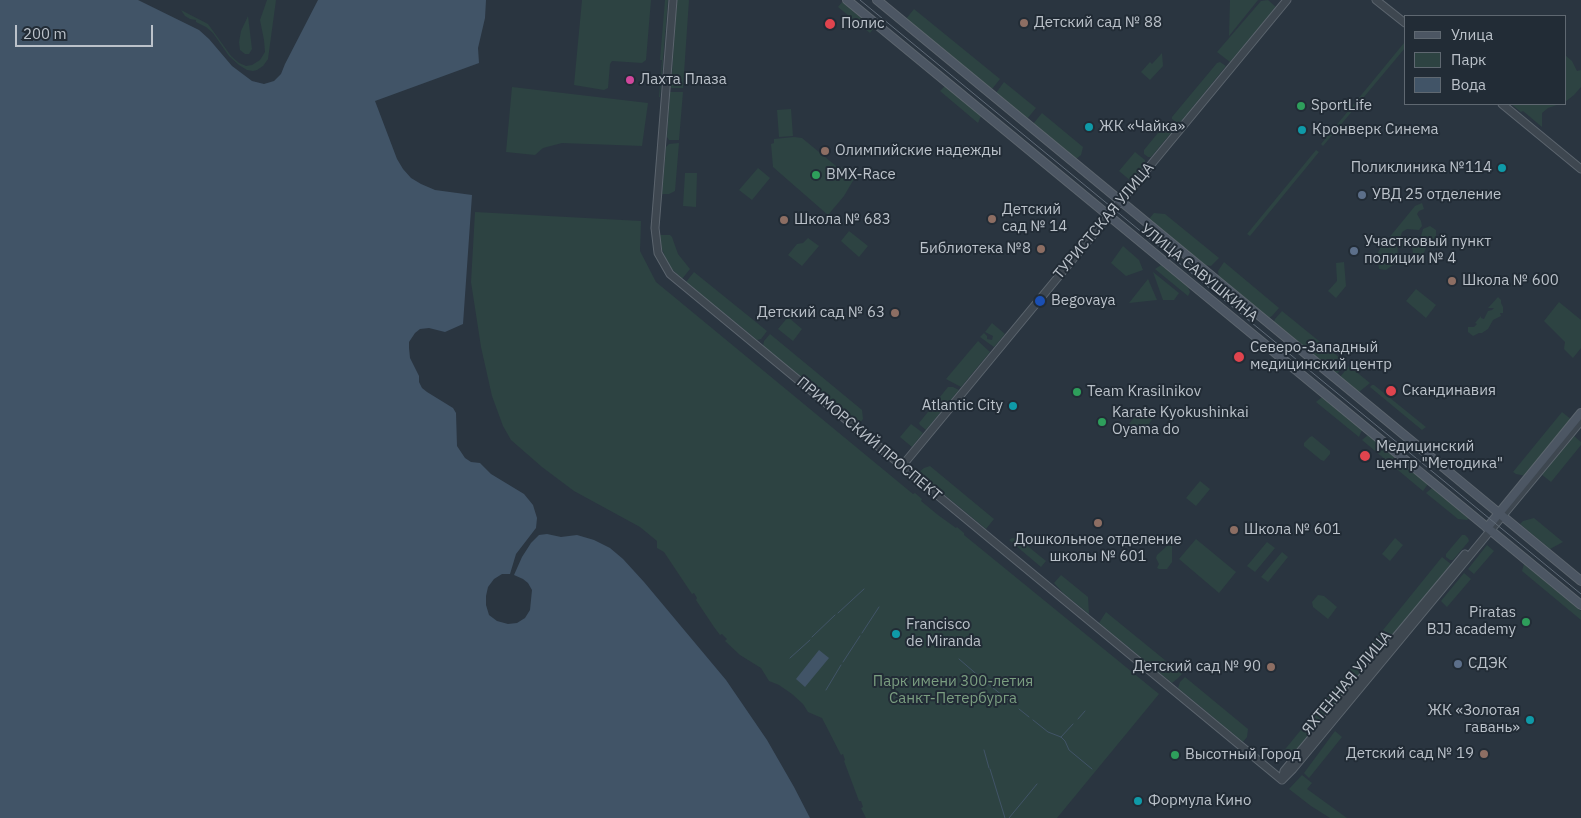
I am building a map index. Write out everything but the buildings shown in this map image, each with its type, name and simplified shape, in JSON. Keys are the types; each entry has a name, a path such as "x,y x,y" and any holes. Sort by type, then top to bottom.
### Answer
{"main road":[{"name":"УЛИЦА САВУШКИНА","path":"847,0 1581,605"},
{"name":"УЛИЦА САВУШКИНА","path":"877,0 1581,580"},
{"name":"ЯХТЕННАЯ УЛИЦА","path":"1489,529 1581,413"}],"street":[{"name":"ПРИМОРСКИЙ ПРОСПЕКТ","path":"672,0 656,223 656,245 663,263 670,274 1282,780"},
{"name":"ТУРИСТСКАЯ УЛИЦА","path":"902,466 1287,0"},
{"path":"1376,0 1404,22"},
{"path":"1503,105 1581,169"},
{"name":"ЯХТЕННАЯ УЛИЦА","path":"1501,514 1581,421"},
{"name":"ЯХТЕННАЯ УЛИЦА","path":"1282,780 1489,529"}],"green space":[{"path":"267,0 276,0 268,59 263,66 253,71 239,65 229,56 213,33 196,22 196,20 185,16 181,10 208,24 231,56 246,66 260,60 265,52 260,20"},
{"path":"582,0 651,0 646,60 642,63 612,61 610,64 608,88 604,90 574,85"},
{"path":"665,0 668,0 659,97 662,60 660,60"},
{"path":"677,0 689,0 683,88 671,88"},
{"path":"1230,0 1258,0 1229,36"},
{"path":"1268,0 1276,7 1230,62 1217,52 1261,1"},
{"path":"842,2 874,28 870,33 838,7"},
{"path":"914,9 1000,79 992,89 906,19"},
{"path":"248,16 252,49 249,54 245,54 240,50 239,42 241,31"},
{"path":"1404,43 1404,49 1323,146 1321,144"},
{"path":"1162,53 1163,66 1150,80 1141,72"},
{"path":"1566,56 1572,61 1577,71 1581,70 1581,87 1566,101"},
{"path":"1220,62 1226,66 1179,124 1172,119 1217,63"},
{"path":"1004,82 1036,108 1027,119 996,93"},
{"path":"945,86 981,116 978,123 940,91"},
{"path":"512,87 648,103 642,146 562,143 543,148 535,155 506,152"},
{"path":"670,92 683,92 679,140 669,140 667,137"},
{"path":"1512,105 1557,105 1548,108 1542,113 1542,127 1523,111 1521,112"},
{"path":"791,109 793,136 779,137 777,110"},
{"path":"1042,113 1083,147 1081,155 1076,159 1033,124"},
{"path":"1166,123 1175,128 1151,157 1148,157 1144,154 1144,150"},
{"name":"BMX-Race","path":"802,138 854,179 844,196 828,215 773,167 771,144 774,143 774,139"},
{"path":"679,143 675,191 669,194 662,194 666,147 669,144"},
{"path":"1316,150 1319,152 1250,236 1247,234"},
{"path":"1135,152 1145,160 1145,164 1131,181 1119,171"},
{"path":"758,168 770,178 752,200 739,190"},
{"path":"685,173 697,173 696,207 683,206"},
{"path":"1422,203 1424,209 1417,214 1422,226 1419,230 1407,229 1402,232 1400,239 1402,237 1411,241 1410,244 1402,248 1398,244 1397,262 1386,270 1379,269 1377,255 1379,250 1415,206"},
{"name":"Парк имени 300-летия Санкт-Петербурга","path":"475,212 641,221 640,251 656,282 913,494 915,493 922,499 921,501 938,515 957,527 964,535 1159,694 1057,818 866,818 843,754 841,755 822,718 808,712 803,704 792,694 769,681 761,668 740,655 725,641 727,639 722,634 720,635 714,627 696,600 697,598 694,593 692,594 664,552 657,548 657,541 640,527 574,491 511,440 503,426 492,396 481,347 471,282"},
{"path":"1154,213 1165,214 1219,258 1211,266 1205,265 1149,219"},
{"path":"1430,226 1436,230 1436,238 1427,246 1423,255 1416,258 1413,254 1412,245 1420,240 1423,229"},
{"path":"849,231 868,246 859,257 841,241"},
{"path":"660,235 670,235 672,237 678,254 690,269 682,279 671,268 666,259"},
{"path":"808,238 819,246 802,266 788,255 797,244 803,243"},
{"path":"1123,246 1139,260 1143,270 1126,276 1111,263"},
{"path":"1224,262 1279,308 1272,316 1269,318 1219,277 1218,271"},
{"path":"1344,262 1346,286 1336,298 1328,291 1337,281 1336,263"},
{"path":"1161,265 1188,287 1190,292 1188,296 1155,269"},
{"path":"694,272 767,331 761,339 757,340 686,282"},
{"path":"1153,272 1179,293 1174,300 1163,300"},
{"path":"1148,279 1157,300 1129,303"},
{"path":"1416,289 1436,305 1426,318 1406,301"},
{"path":"1498,297 1501,300 1503,313 1500,313 1501,316 1493,320 1488,329 1473,336 1468,332 1468,327 1474,327 1481,316 1484,319 1488,311 1494,308 1488,308"},
{"path":"1559,302 1581,320 1581,348 1573,358 1564,349 1565,342 1544,321"},
{"path":"1282,311 1346,363 1337,374 1274,322"},
{"path":"788,317 802,329 793,341 778,329"},
{"path":"992,323 1005,334 994,347 980,337 984,333 987,339 992,340 993,336 985,332"},
{"path":"770,334 862,410 863,419 859,424 763,346 764,341"},
{"path":"978,341 990,352 961,387 946,379"},
{"path":"1349,366 1370,383 1359,392 1340,377"},
{"path":"1372,385 1426,427 1422,430 1370,387"},
{"path":"948,387 959,390 926,430 919,423"},
{"path":"1322,397 1362,430 1359,437 1316,402"},
{"path":"1141,409 1154,417 1142,433 1129,424"},
{"path":"1562,412 1572,420 1526,476 1513,472"},
{"path":"911,424 923,433 912,447 900,437"},
{"path":"1368,435 1428,484 1423,491 1362,440"},
{"path":"1573,435 1581,442 1581,445 1551,482 1541,474"},
{"path":"1312,436 1330,451 1330,454 1324,461 1304,446 1304,443"},
{"path":"930,466 994,519 986,529 918,473"},
{"path":"1200,481 1210,489 1196,506 1186,498"},
{"path":"1432,488 1469,518 1467,520 1458,519 1426,493"},
{"path":"1534,518 1563,542 1550,549 1520,524 1523,521"},
{"path":"1462,535 1465,535 1469,541 1453,560 1450,560 1446,557 1446,554"},
{"path":"1012,538 1019,539 1046,561 1041,567 1009,540"},
{"path":"1395,538 1403,545 1390,561 1382,554"},
{"path":"1196,539 1236,572 1219,593 1179,559"},
{"path":"1267,542 1275,548 1255,572 1247,566"},
{"path":"1487,545 1494,551 1474,574 1468,569"},
{"path":"1167,546 1172,546 1172,562 1167,569 1159,569 1157,568 1159,564 1156,558 1157,555"},
{"path":"1282,552 1288,557 1268,582 1261,577"},
{"path":"1442,557 1452,565 1392,637 1383,630"},
{"path":"1524,564 1581,611 1581,620 1522,571"},
{"path":"1464,573 1471,579 1447,607 1441,601"},
{"path":"1061,575 1088,597 1089,614 1064,594 1054,583"},
{"path":"1318,595 1324,596 1337,607 1328,619 1313,607 1312,602"},
{"path":"1106,612 1182,674 1172,683 1099,623"},
{"path":"1379,635 1387,642 1371,664 1361,656"},
{"path":"1359,659 1368,666 1291,760 1282,753"},
{"path":"1185,677 1248,729 1247,737 1243,742 1178,688 1180,682"},
{"path":"1335,731 1342,737 1309,778 1304,773"},
{"path":"1302,775 1312,783 1307,789 1347,818 1330,818 1289,789"}],"water":[{"path":"0,0 138,0 199,30 232,66 252,81 264,84 274,81 281,74 318,0 486,0 485,18 478,48 479,63 375,101 397,159 411,178 435,190 472,195 463,324 445,332 429,328 420,329 409,342 409,348 410,358 419,376 422,388 453,408 456,413 457,446 465,458 471,462 480,463 491,474 524,494 533,505 537,518 536,528 516,554 510,574 502,574 494,579 488,587 486,605 489,615 497,621 508,624 517,623 525,618 530,610 532,590 528,583 514,575 522,557 539,535 547,534 561,537 577,535 594,540 610,548 644,582 726,680 767,740 810,818 0,818"},
{"path":"819,650 829,658 805,687 796,679"}],"waterway":[{"path":"838,613 864,589"},
{"path":"862,633 879,607"},
{"path":"812,637 835,615"},
{"path":"843,662 860,636"},
{"path":"790,658 810,640"},
{"path":"959,659 981,678"},
{"path":"826,690 841,665"},
{"path":"987,683 1013,704"},
{"path":"1019,709 1029,717"},
{"path":"1078,719 1085,711"},
{"path":"1033,720 1048,732 1061,737 1069,750 1092,769"},
{"path":"1061,737 1073,724"},
{"path":"984,750 989,768"},
{"path":"990,769 1005,818"},
{"path":"1009,818 1037,784"}],"tram line":[{"path":"860,0 1581,594"}],"place":[{"name":"Детский сад № 88","path":"1024,23"},
{"name":"Полис","path":"830,24"},
{"name":"Лахта Плаза","path":"630,80"},
{"name":"SportLife","path":"1301,106"},
{"name":"ЖК «Чайка»","path":"1089,127"},
{"name":"Кронверк Синема","path":"1302,130"},
{"name":"Олимпийские надежды","path":"825,151"},
{"name":"Поликлиника №114","path":"1502,168"},
{"name":"BMX-Race","path":"816,175"},
{"name":"УВД 25 отделение","path":"1362,195"},
{"name":"Детский сад № 14","path":"992,219"},
{"name":"Школа № 683","path":"784,220"},
{"name":"Библиотека №8","path":"1041,249"},
{"name":"Участковый пункт полиции № 4","path":"1354,251"},
{"name":"Школа № 600","path":"1452,281"},
{"name":"Begovaya","path":"1040,301"},
{"name":"Детский сад № 63","path":"895,313"},
{"name":"Северо-Западный медицинский центр","path":"1239,357"},
{"name":"Скандинавия","path":"1391,391"},
{"name":"Team Krasilnikov","path":"1077,392"},
{"name":"Atlantic City","path":"1013,406"},
{"name":"Karate Kyokushinkai Oyama do","path":"1102,422"},
{"name":"Медицинский центр \"Методика\"","path":"1365,456"},
{"name":"Дошкольное отделение школы № 601","path":"1098,523"},
{"name":"Школа № 601","path":"1234,530"},
{"name":"Piratas BJJ academy","path":"1526,622"},
{"name":"Francisco de Miranda","path":"896,634"},
{"name":"СДЭК","path":"1458,664"},
{"name":"Детский сад № 90","path":"1271,667"},
{"name":"ЖК «Золотая гавань»","path":"1530,720"},
{"name":"Детский сад № 19","path":"1484,754"},
{"name":"Высотный Город","path":"1175,755"},
{"name":"Формула Кино","path":"1138,801"}]}
